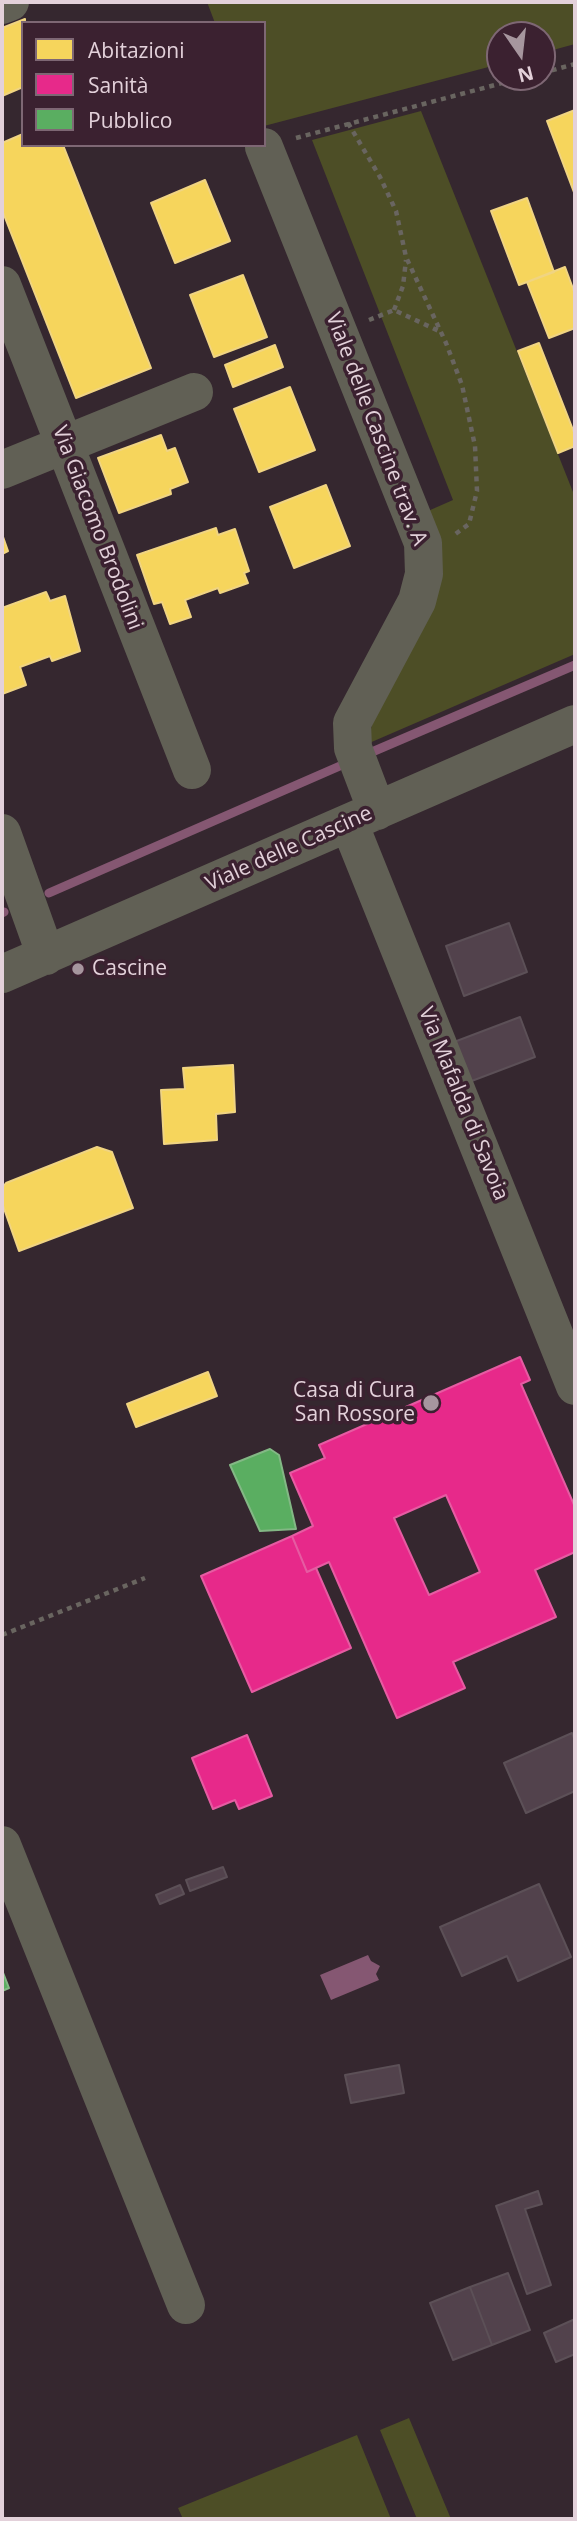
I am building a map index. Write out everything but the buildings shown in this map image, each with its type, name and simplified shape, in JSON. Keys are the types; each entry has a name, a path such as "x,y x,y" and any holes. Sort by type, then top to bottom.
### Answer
{"street":[{"path":"2,5 10,2"},
{"name":"Viale delle Cascine trav. A","path":"264,147 340,332 420,534 424,551 422,585 417,601 354,715 350,734 358,761 363,817"},
{"name":"Via Giacomo Brodolini","path":"2,285 192,771"},
{"path":"2,470 194,392"},
{"name":"Viale delle Cascine","path":"2,974 575,724"},
{"name":"Via Mafalda di Savoia","path":"363,817 575,1386"},
{"path":"2,833 46,956"},
{"path":"2,1845 186,2305"}],"path":[{"path":"556,69 575,64"},
{"path":"266,146 486,87"},
{"path":"348,123 380,177 396,211 406,257 442,332 462,385 478,471 475,512 459,534 449,536"},
{"path":"394,310 403,286 406,257"},
{"path":"340,332 394,310 442,332"},
{"path":"2,1635 145,1578"}],"shaded area":[{"path":"207,2 575,2 575,44 556,49 556,21 486,21 486,68 266,125 266,21 214,21"},
{"path":"421,111 575,497 575,654 367,744 428,511 453,500 312,140"},
{"path":"368,1955 371,1961 380,1966 376,1974 379,1980 331,2000 320,1975"},
{"path":"409,2418 451,2519 417,2519 380,2430"},
{"path":"357,2435 391,2519 183,2519 178,2508"}],"waterway":[{"path":"365,755 575,665"},
{"path":"49,893 349,762"}],"place":[{"name":"Cascine","path":"78,969"},
{"name":"Casa di Cura San Rossore","path":"431,1403"}]}
